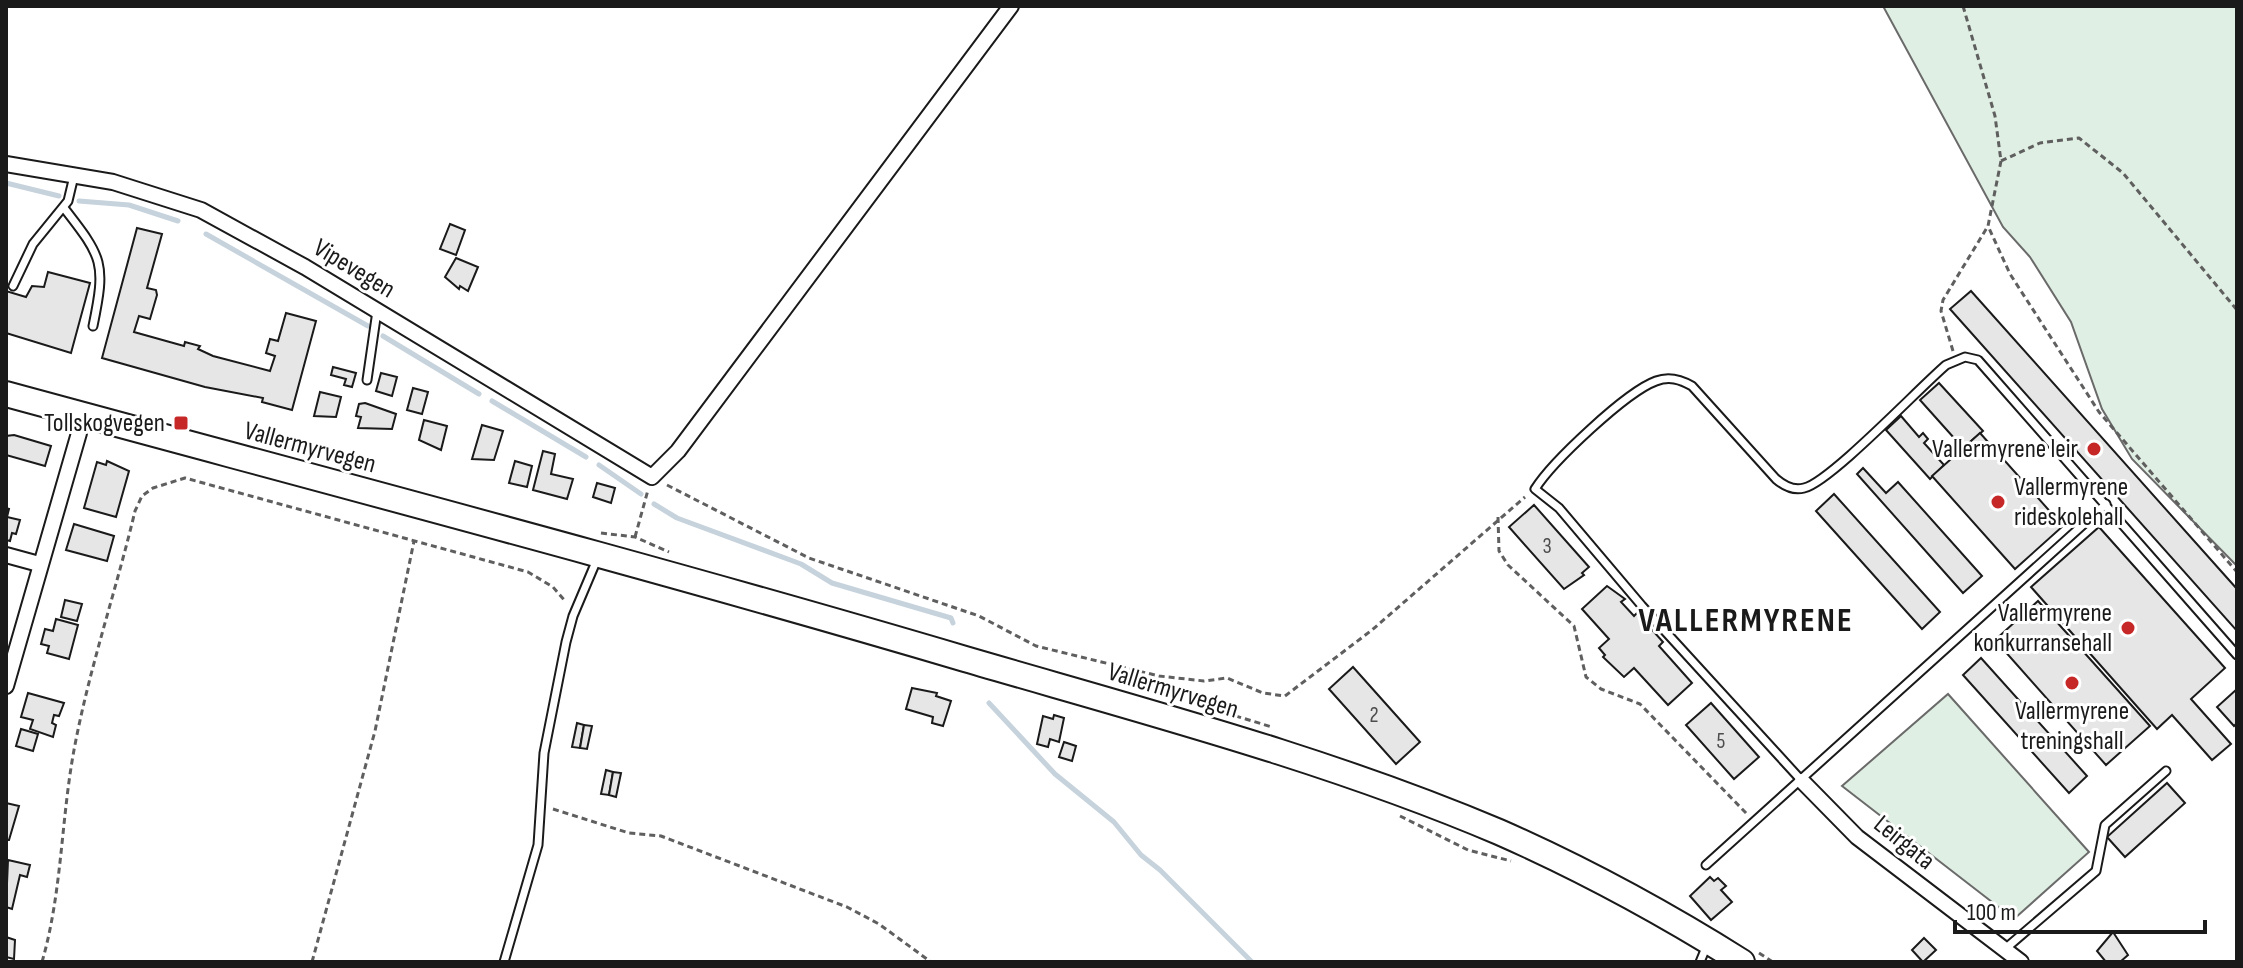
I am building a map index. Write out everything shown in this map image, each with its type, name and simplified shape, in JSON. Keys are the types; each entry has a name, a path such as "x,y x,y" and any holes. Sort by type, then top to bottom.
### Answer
{"main road":[{"name":"Vallermyrvegen","path":"6,394 599,555 1159,715 1381,787 1555,859 1704,951 1742,962"}],"street":[{"path":"652,477 678,451 1011,6"},
{"name":"Vipevegen","path":"6,164 140,189 201,210 377,311 652,477"},
{"path":"6,686 79,433"},
{"path":"6,555 39,564"},
{"name":"Leirgata","path":"1802,781 1857,837 2021,962"}],"lane":[{"path":"13,286 33,244 64,208 74,176"},
{"path":"64,208 95,248 101,267 101,286 93,326"},
{"path":"367,380 377,311"},
{"path":"1802,781 1642,606 1559,508 1535,489 1544,475 1623,403 1647,385 1666,378 1692,386 1776,479 1789,487 1807,487 1827,477 1924,384 1956,360 1978,360 2237,655"},
{"path":"1706,865 2106,504"},
{"path":"504,962 538,845 544,753 573,616 599,555"},
{"path":"2005,949 2096,871 2105,825 2166,771"}],"path":[{"path":"1956,360 1941,311 1943,300 1988,226 2001,161 1995,116 1963,6"},
{"path":"2001,161 2040,143 2079,138 2123,173 2237,310"},
{"path":"1988,226 2010,274 2099,412 2237,572"},
{"path":"635,537 652,477 809,558 979,616 1036,646 1098,664 1159,676 1204,681 1227,678 1263,693 1285,696 1372,630 1498,517 1535,489"},
{"path":"42,962 55,904 67,795 80,723 101,633 142,496 167,480 185,478 528,572 564,597 573,616"},
{"path":"1498,517 1499,551 1508,565 1574,626 1586,677 1601,689 1640,704 1661,722 1755,822"},
{"path":"312,962 375,731 414,541"},
{"path":"543,805 629,833 661,836 847,907 879,924 931,962"},
{"path":"1391,811 1468,850 1514,862"}],"green space":[{"path":"1883,6 2237,6 2237,566 2132,459 2102,409 2071,322 2030,257 2003,227"},
{"path":"1948,694 2089,852 2014,919 1842,786"}],"building":[{"path":"450,224 465,230 456,255 440,249"},
{"path":"137,228 162,234 147,288 156,290 157,295 150,319 139,316 134,332 184,346 185,342 200,346 198,349 213,356 270,371 275,356 266,353 270,339 278,341 286,313 316,321 292,410 262,402 263,398 205,387 102,358"},
{"path":"456,258 478,267 468,291 460,286 459,289 445,277"},
{"path":"48,272 90,283 71,353 6,333 6,291 26,297 32,286 44,287"},
{"name":"Vallermyrene leir","path":"1971,291 2237,589 2237,631 1950,309"},
{"path":"333,367 356,373 352,387 344,385 346,379 331,375"},
{"path":"381,373 397,377 392,396 376,391"},
{"name":"Vallermyrene leir","path":"1939,383 1983,431 1963,448 1920,400"},
{"path":"413,388 428,392 422,414 407,410"},
{"path":"320,392 341,397 336,417 314,416"},
{"path":"365,403 396,414 392,429 358,428 361,417 356,416 359,404"},
{"name":"Vallermyrene leir","path":"1901,416 1919,437 1923,433 1928,439 1924,443 1944,465 1930,479 1886,430"},
{"path":"424,420 447,426 441,450 419,440"},
{"path":"482,425 503,431 494,460 472,459"},
{"name":"Vallermyrene rideskolehall","path":"1980,433 2063,526 2015,569 1932,476"},
{"path":"14,435 51,446 45,466 6,455 6,436"},
{"path":"543,451 555,454 551,474 573,479 567,499 533,490"},
{"path":"107,461 129,471 116,517 84,508 97,462 106,465"},
{"path":"515,461 532,466 527,487 509,483"},
{"name":"Vallermyrene leir","path":"1863,468 1886,493 1898,482 1982,576 1963,593 1857,474"},
{"path":"597,483 615,488 611,503 593,497"},
{"path":"1834,494 1940,612 1922,629 1816,511"},
{"path":"1534,505 1589,567 1582,573 1584,575 1564,589 1509,527"},
{"path":"6,508 9,509 7,517 20,520 16,534 12,533 10,541 6,540"},
{"path":"74,524 114,536 107,561 66,550"},
{"name":"Vallermyrene konkurransehall","path":"2099,527 2225,668 2191,699 2231,744 2212,760 2172,715 2157,729 2031,587"},
{"path":"1607,586 1625,599 1621,602 1634,616 1637,613 1663,642 1659,646 1692,683 1668,705 1634,668 1624,677 1603,657 1605,655 1599,648 1609,639 1582,609"},
{"path":"65,600 82,604 77,621 61,617"},
{"name":"Vallermyrene treningshall","path":"2038,601 2150,726 2106,765 1995,640"},
{"path":"56,619 78,625 69,659 47,653 49,646 41,644 45,629 53,631"},
{"path":"1981,658 2087,776 2069,793 1963,675"},
{"path":"1353,667 1420,742 1396,764 1329,689"},
{"path":"912,688 937,693 936,696 951,701 943,726 932,723 933,717 906,709"},
{"path":"2237,689 2237,723 2234,726 2217,707"},
{"path":"28,693 64,703 59,716 54,715 52,723 56,725 53,737 30,729 33,720 21,717"},
{"path":"1711,703 1759,757 1734,779 1686,725"},
{"path":"1054,715 1064,718 1059,742 1050,739 1048,747 1037,744 1043,716 1053,719"},
{"path":"577,723 584,725 580,748 572,747"},
{"path":"584,725 592,726 587,749 580,748"},
{"path":"21,729 38,734 33,751 16,746"},
{"path":"1064,742 1076,746 1072,761 1059,757"},
{"path":"606,770 613,772 609,795 601,794"},
{"path":"613,772 621,773 616,797 609,795"},
{"path":"2167,783 2185,803 2125,857 2107,837"},
{"path":"6,803 19,806 9,840 6,840"},
{"path":"8,860 30,865 27,877 20,875 12,909 6,907"},
{"path":"1710,877 1714,881 1718,878 1726,886 1721,890 1732,902 1711,920 1690,896"},
{"path":"2113,932 2128,955 2120,962 2106,962 2097,951"},
{"path":"6,937 15,940 14,959 6,957"},
{"path":"1924,938 1936,950 1923,962 1912,950"}],"waterway":[{"path":"6,183 59,196"},
{"path":"79,201 129,205 178,221"},
{"path":"206,234 368,326"},
{"path":"383,336 479,394"},
{"path":"492,401 586,457"},
{"path":"599,465 641,494"},
{"path":"654,504 677,518 801,564 832,583 951,618 953,623"},
{"path":"989,703 1055,774 1114,822 1141,855 1252,962"}],"place":[{"name":"Tollskogvegen","path":"181,423"},
{"name":"Vallermyrene leir","path":"2094,449"},
{"name":"Vallermyrene rideskolehall","path":"1998,502"},
{"name":"Vallermyrene konkurransehall","path":"2128,628"},
{"name":"Vallermyrene treningshall","path":"2072,683"}],"district":[{"name":"VALLERMYRENE","path":"1746,620"}]}
